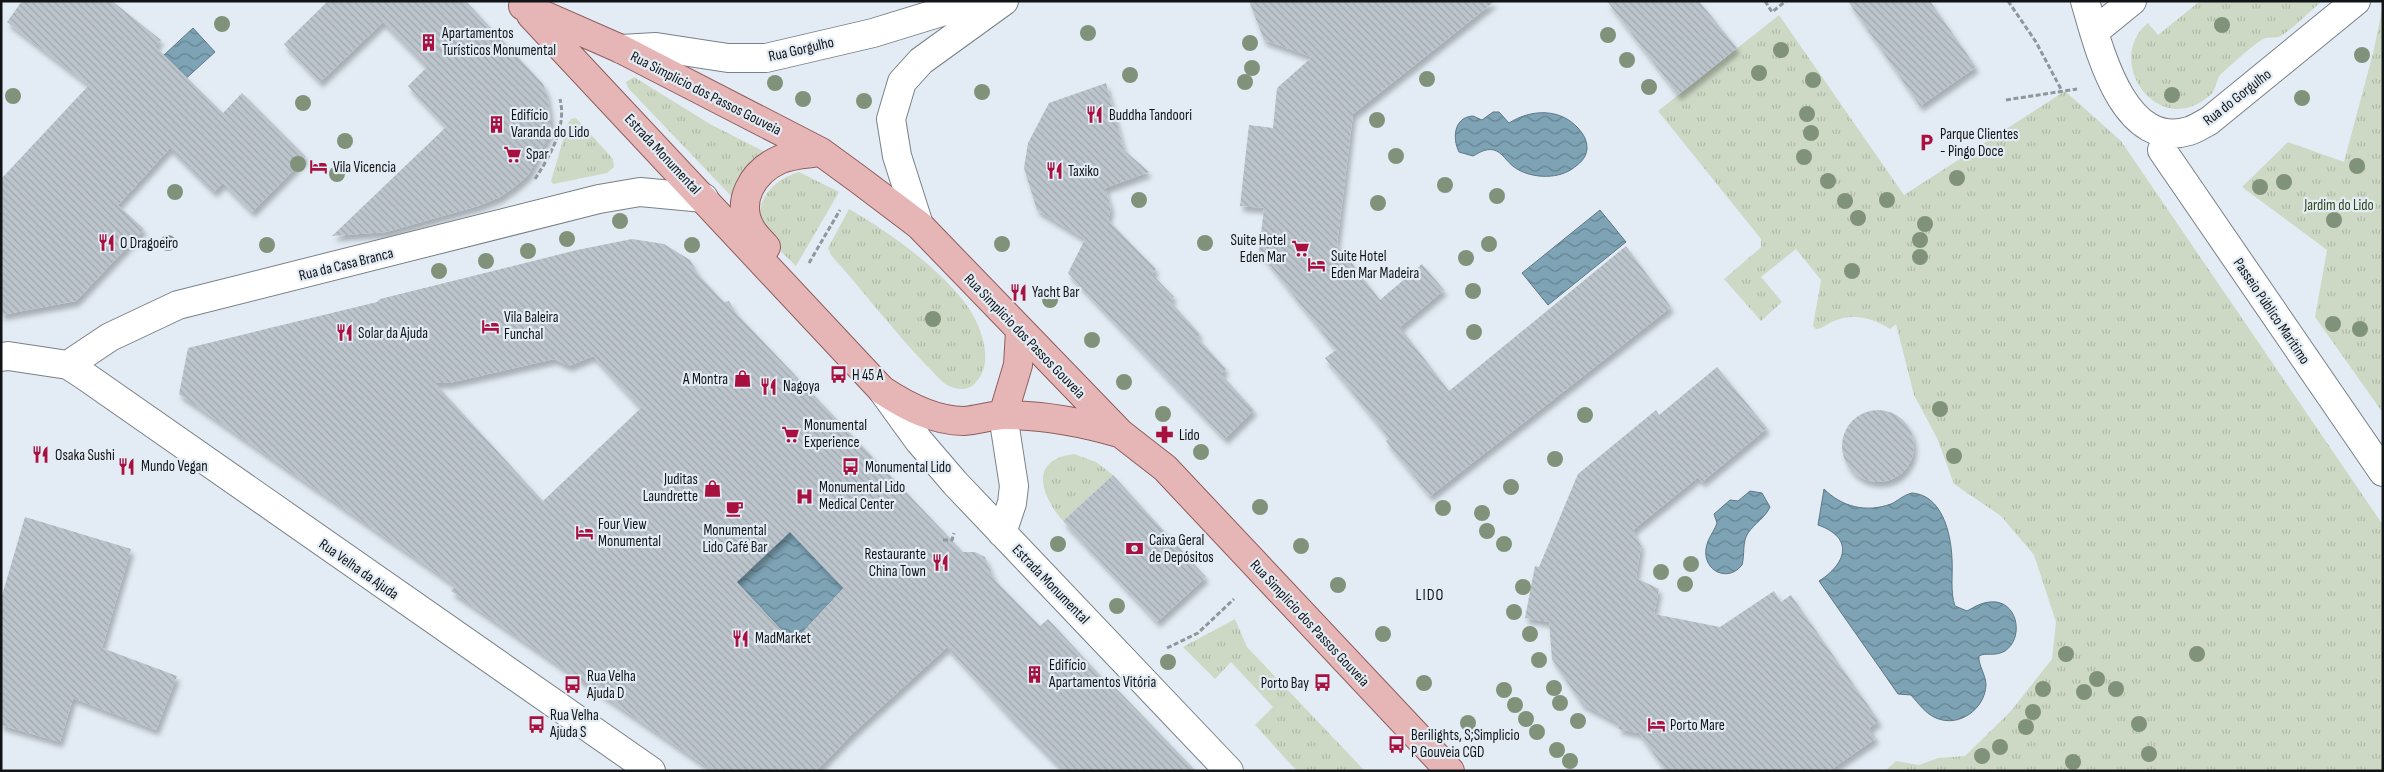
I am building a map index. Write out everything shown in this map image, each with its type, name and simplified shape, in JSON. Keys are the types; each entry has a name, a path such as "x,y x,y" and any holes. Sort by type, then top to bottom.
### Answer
{"main road":[{"name":"Rua Simplicio dos Passos Gouveia","path":"520,4 621,49 821,152 919,225 1120,433 1164,468 1450,771"},
{"name":"Estrada Monumental","path":"520,4 808,307 882,390 898,401 935,417 963,421 1004,415 1060,418 1120,433"},
{"name":"Estrada Monumental","path":"808,307 793,280 751,229 744,209 748,190 761,171 780,160 797,154 821,152"},
{"path":"1004,415 1018,365 1020,331"}],"street":[{"name":"Rua Gorgulho","path":"621,49 656,47 728,58 766,58 873,33 976,1"},
{"path":"919,225 897,156 891,119 902,82 921,61 1004,1"},
{"name":"Rua do Gorgulho","path":"2085,1 2110,80 2133,115 2154,130 2172,133 2188,132 2209,121 2356,1"},
{"path":"2094,32 2132,1"},
{"name":"Passeio Público Marítimo","path":"2162,150 2383,472"},
{"name":"Rua da Casa Branca","path":"68,366 110,337 178,305 600,199 640,192 704,198"},
{"path":"1,357 8,356 68,366"},
{"name":"Rua Velha da Ajuda","path":"68,366 651,771"},
{"name":"Estrada Monumental","path":"882,390 919,441 1002,533 1229,771"},
{"path":"1002,533 1012,503 1014,486 1004,415"}],"path":[{"path":"1765,1 1772,12 1786,1"},
{"path":"2008,1 2036,42 2062,91"},
{"path":"2006,100 2086,87"},
{"path":"530,186 550,156 560,124 562,106 558,93"},
{"path":"804,271 842,207"},
{"path":"943,540 952,540 954,534"},
{"path":"1166,648 1198,633 1234,599"}],"green space":[{"path":"2200,1 2322,1 2281,36 2263,39 2247,51 2220,75 2210,96 2190,107 2174,109 2159,104 2147,95 2138,83 2132,68 2132,52 2137,37 2148,23 2158,35"},
{"name":"Jardim do Lido","path":"2383,6 2383,413 2315,317 2327,250 2242,187 2288,142 2344,162 2373,53"},
{"path":"1779,15 1904,195 2065,91 2121,141 2383,525 2383,771 1885,771 1896,761 1919,765 1938,758 1965,756 2011,711 2052,659 2056,622 2034,555 2001,516 1954,484 1937,438 1914,395 1896,324 1890,329 1877,322 1863,318 1848,317 1816,329 1813,326 1821,280 1796,249 1761,277 1782,302 1761,321 1724,279 1761,247 1761,239 1658,111"},
{"path":"634,77 710,124 765,152 733,198 628,88 626,82"},
{"path":"576,118 613,159 614,167 607,173 553,184 551,181 568,123 571,119"},
{"path":"799,172 839,192 796,266 768,237 762,226 760,216 761,206 771,188 779,181"},
{"path":"849,209 880,228 913,252 944,279 968,307 978,326 985,348 984,369 972,386 966,389 956,388 947,385 941,380 901,337 831,255 828,248"},
{"path":"1074,454 1096,462 1113,475 1063,521 1049,501 1045,491 1044,472 1050,464 1059,458"},
{"path":"1235,619 1247,647 1365,771 1297,771 1255,725 1273,707 1231,662 1215,679 1183,647"}],"water":[{"path":"193,28 215,52 170,93 148,70"},
{"path":"1493,112 1499,112 1509,123 1518,118 1536,113 1554,114 1563,117 1571,121 1578,128 1586,140 1587,149 1585,156 1582,161 1566,173 1543,176 1520,171 1494,150 1485,150 1473,156 1459,152 1455,135 1458,124 1467,117 1473,116 1482,120"},
{"path":"1600,210 1626,242 1548,305 1522,273"},
{"path":"1824,489 1847,504 1864,508 1882,507 1912,493 1922,495 1931,500 1943,517 1950,538 1955,606 1967,611 1984,603 1996,602 2004,604 2010,609 2016,623 2014,639 2011,646 2005,651 1979,656 1985,678 1985,694 1976,709 1969,714 1953,720 1936,718 1926,711 1911,695 1898,694 1819,581 1835,567 1842,551 1842,544 1838,537 1830,530 1818,525"},
{"path":"1750,491 1762,493 1770,507 1746,537 1742,565 1730,573 1718,572 1708,563 1706,557 1708,542 1717,523 1714,514 1730,500 1738,501"},
{"path":"796,526 824,567 843,588 793,642 737,582"}],"building":[{"path":"22,1 112,1 161,40 155,46 223,113 242,93 306,157 252,212 223,183 214,192 170,148 118,205 144,229 76,301 1,315 1,179 89,85 7,22"},
{"name":"Edifício Varanda do Lido","path":"328,1 466,1 543,84 547,94 551,121 549,135 529,174 500,197 478,206 386,232 332,236 446,127 408,86 427,67 383,22 320,82 284,44"},
{"name":"Suite Hotel Eden Mar","path":"1249,1 1495,1 1353,114 1337,244 1380,300 1422,264 1444,290 1400,327 1449,391 1626,246 1671,307 1430,496 1386,441 1389,438 1325,358 1336,350 1259,251 1264,208 1240,206 1249,125 1273,128 1277,88 1312,57 1264,40"},
{"path":"1607,1 1699,1 1737,48 1678,95"},
{"path":"1848,1 1930,1 1976,67 1920,106"},
{"path":"1106,83 1124,150 1149,172 1105,188 1111,208 1108,220 1156,269 1152,274 1174,297 1170,301 1200,334 1197,337 1226,369 1221,374 1254,410 1225,439 1068,273 1085,239 1037,210 1024,168 1028,143 1049,103"},
{"name":"Four View Monumental","path":"632,239 664,244 690,260 698,274 724,302 729,301 736,313 963,552 975,552 985,557 994,579 1040,626 1048,619 1112,688 1114,686 1196,771 1064,771 1013,720 947,647 853,733 816,771 713,771 451,591 456,586 179,394 188,348 377,302 380,299 577,250","holes":["593,356 641,408 543,501 435,383 449,383 554,359 569,366","790,532 843,588 793,642 737,582"]},
{"path":"1717,367 1767,428 1702,482 1698,477 1633,530 1641,546 1636,578 1659,589 1654,614 1720,627 1774,591 1781,602 1791,595 1879,721 1869,728 1876,738 1829,771 1666,771 1639,733 1618,729 1620,724 1582,704 1552,659 1549,622 1525,618 1535,566 1539,567 1578,474 1656,410 1659,415"},
{"path":"1871,410 1885,410 1904,420 1914,439 1914,453 1904,472 1885,482 1871,482 1852,472 1842,453 1842,439 1852,420"},
{"name":"Caixa Geral de Depósitos","path":"1113,475 1206,577 1157,622 1063,521"},
{"path":"25,517 131,549 102,648 177,676 156,730 73,698 60,742 1,725 1,599"}],"place":[{"name":"Apartamentos Turísticos Monumental","path":"428,42"},
{"name":"Buddha Tandoori","path":"1095,115"},
{"name":"Edifício Varanda do Lido","path":"497,124"},
{"name":"Parque Clientes - Pingo Doce","path":"1926,143"},
{"name":"Spar","path":"512,154"},
{"name":"Vila Vicencia","path":"319,167"},
{"name":"Taxiko","path":"1054,171"},
{"name":"O Dragoeiro","path":"106,243"},
{"name":"Suite Hotel Eden Mar","path":"1300,249"},
{"name":"Suite Hotel Eden Mar Madeira","path":"1317,265"},
{"name":"Yacht Bar","path":"1018,292"},
{"name":"Vila Baleira Funchal","path":"490,326"},
{"name":"Solar da Ajuda","path":"344,333"},
{"name":"H 45 A","path":"838,375"},
{"name":"A Montra","path":"742,379"},
{"name":"Nagoya","path":"769,386"},
{"name":"Monumental Experience","path":"790,434"},
{"name":"Lido","path":"1165,435"},
{"name":"Osaka Sushi","path":"41,455"},
{"name":"Mundo Vegan","path":"127,466"},
{"name":"Monumental Lido","path":"851,467"},
{"name":"Juditas Laundrette","path":"712,488"},
{"name":"Monumental Lido Medical Center","path":"805,496"},
{"name":"Monumental Lido Café Bar","path":"735,509"},
{"name":"Four View Monumental","path":"584,533"},
{"name":"Caixa Geral de Depósitos","path":"1135,549"},
{"name":"Restaurante China Town","path":"940,563"},
{"name":"MadMarket","path":"741,638"},
{"name":"Edifício Apartamentos Vitória","path":"1035,674"},
{"name":"Porto Bay","path":"1323,683"},
{"name":"Rua Velha Ajuda D","path":"573,685"},
{"name":"Rua Velha Ajuda S","path":"536,724"},
{"name":"Porto Mare","path":"1656,725"},
{"name":"Berilights, S;Simplicio P Gouveia CGD","path":"1397,744"}],"district":[{"name":"LIDO","path":"1430,594"}]}
